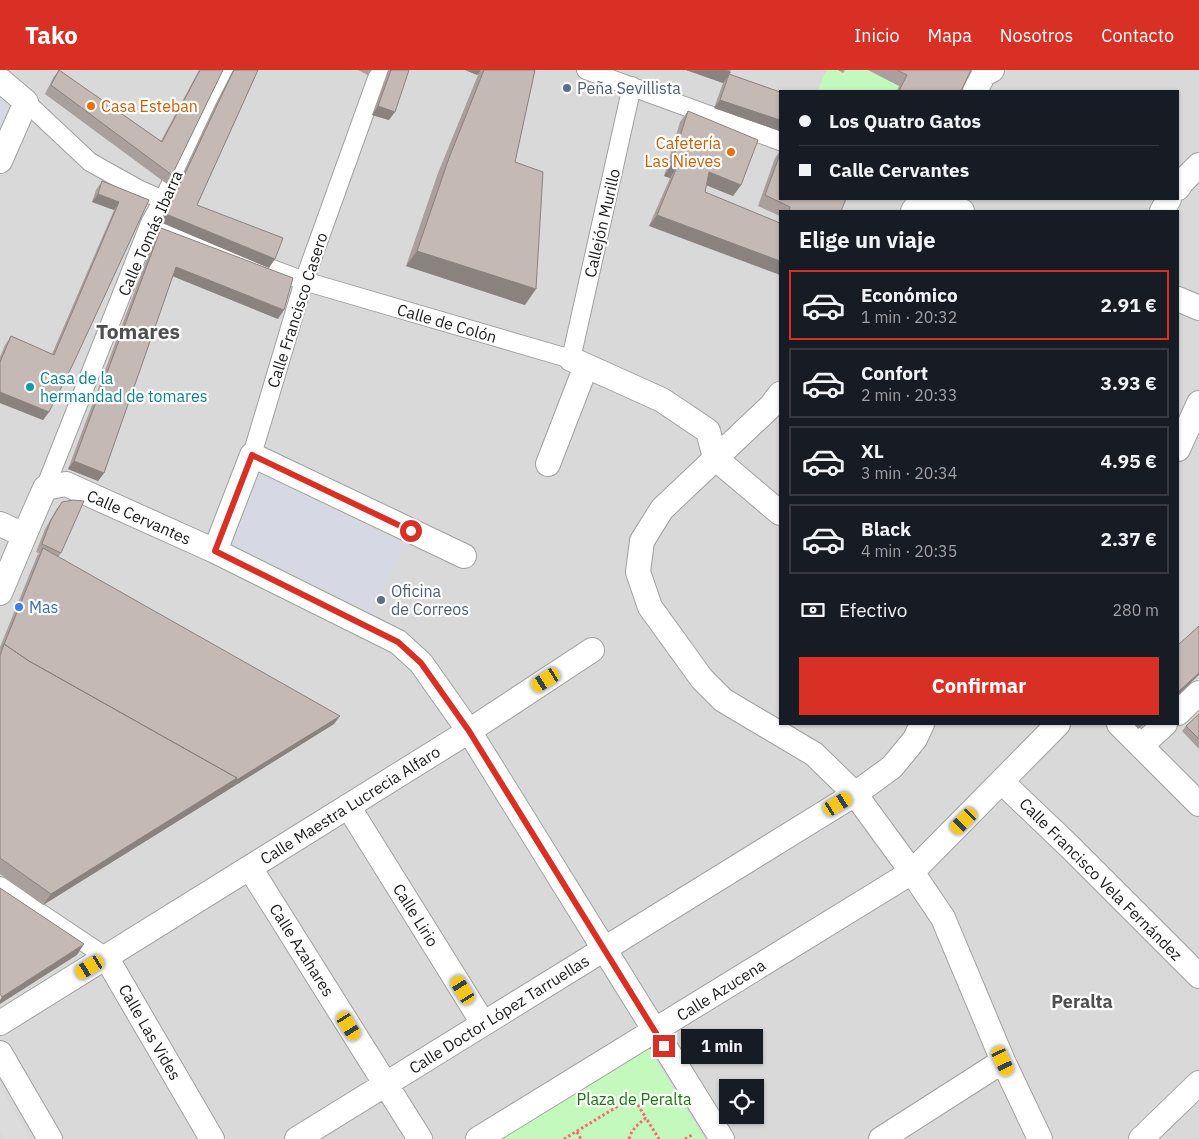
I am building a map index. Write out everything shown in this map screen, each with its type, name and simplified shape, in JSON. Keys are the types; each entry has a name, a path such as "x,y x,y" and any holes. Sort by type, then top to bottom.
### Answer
{"street":[{"name":"Calle Tomás Ibarra","path":"0,593 45,488 150,223 163,200 225,70"},
{"name":"Calle Francisco Casero","path":"215,551 252,455 304,281 380,70"},
{"path":"586,70 779,142"},
{"path":"976,90 984,74 992,70"},
{"path":"0,80 90,162 140,190 163,200"},
{"name":"Callejón Murillo","path":"548,464 579,362 632,86"},
{"path":"0,161 26,102"},
{"path":"1179,187 1199,165"},
{"path":"935,200 960,210"},
{"name":"Calle de Colón","path":"150,223 304,281 579,362 662,400 708,431 715,458"},
{"path":"1179,300 1199,308"},
{"path":"779,395 771,406 662,509 642,541 638,572 650,607 702,679 723,700 814,754 855,794 943,918 1003,1061 1040,1139"},
{"path":"1179,448 1199,403"},
{"path":"252,455 464,556"},
{"path":"715,458 779,512"},
{"name":"Calle Cervantes","path":"45,488 66,484 215,551 398,642 421,663 469,731 722,1139"},
{"path":"0,524 24,535"},
{"name":"Calle Maestra Lucrecia Alfaro","path":"0,1022 469,731 592,650"},
{"path":"1179,712 1199,693"},
{"name":"Calle Doctor López Tarruellas","path":"297,1139 855,794 892,766 915,738 922,725"},
{"name":"Calle Azucena","path":"478,1139 912,872 1057,725"},
{"path":"1120,725 1199,804"},
{"path":"1142,745 1164,725"},
{"name":"Calle Francisco Vela Fernández","path":"1002,782 1199,976"},
{"name":"Calle Lirio","path":"348,806 483,1024"},
{"name":"Calle Azahares","path":"250,868 420,1139"},
{"name":"Calle Las Vides","path":"0,886 106,957 212,1139"},
{"path":"0,1054 50,1139"},
{"path":"881,1139 1003,1061"},
{"path":"1141,1139 1199,1082"}],"path":[{"path":"564,1139 633,1097 659,1139"},
{"path":"629,1139 637,1124 646,1118"},
{"path":"577,1132 581,1139"}],"shaded area":[{"path":"0,70 1199,70 1199,1139 0,1139"},
{"path":"0,96 7,103 10,122 0,145"},
{"path":"258,473 405,545 371,613 231,544"},
{"path":"0,1087 30,1139 5,1139 0,1131"}],"green space":[{"path":"828,70 868,70 899,86 897,90 818,90"},
{"name":"Plaza de Peralta","path":"647,1045 705,1139 494,1139"}],"building":[{"path":"59,70 162,142 200,70 223,70 172,175 51,85"},
{"path":"234,70 258,70 197,205 283,238 275,259 166,214"},
{"path":"391,70 409,70 395,112 378,106"},
{"path":"484,70 535,70 515,162 543,172 536,289 417,251 449,158"},
{"path":"897,70 971,70 961,90 900,90 907,75"},
{"path":"729,74 779,92 779,120 720,100"},
{"path":"688,111 758,140 741,185 709,172 705,192 779,223 779,261 657,215 677,167 671,165"},
{"path":"779,157 779,200 846,200 841,210 789,210 790,207 765,195"},
{"path":"102,181 149,200 49,412 0,392 0,362 11,336 54,355 119,202 98,194"},
{"path":"161,228 293,278 284,310 176,267 104,473 74,461"},
{"path":"84,501 61,553 42,544 51,520 62,502"},
{"path":"43,548 340,716 235,781 237,778 29,661 4,644"},
{"path":"1199,626 1199,673 1179,691 1179,644"},
{"path":"4,644 29,661 237,778 51,894 0,858 0,656"},
{"path":"1199,714 1199,739 1186,726"},
{"path":"0,888 84,944 2,997 0,994"}],"place":[{"name":"Peña Sevillista","path":"567,88"},
{"name":"Casa Esteban","path":"91,106"},
{"name":"Cafetería Las Nieves","path":"731,152"},
{"name":"Casa de la hermandad de tomares","path":"30,387"},
{"name":"Oficina de Correos","path":"381,600"},
{"name":"Mas","path":"19,607"}],"district":[{"name":"Tomares","path":"138,332"},
{"name":"Peralta","path":"1082,1002"}],"route":[{"path":"411,531 252,455 215,551 398,642 421,663 469,731 664,1046"}]}
